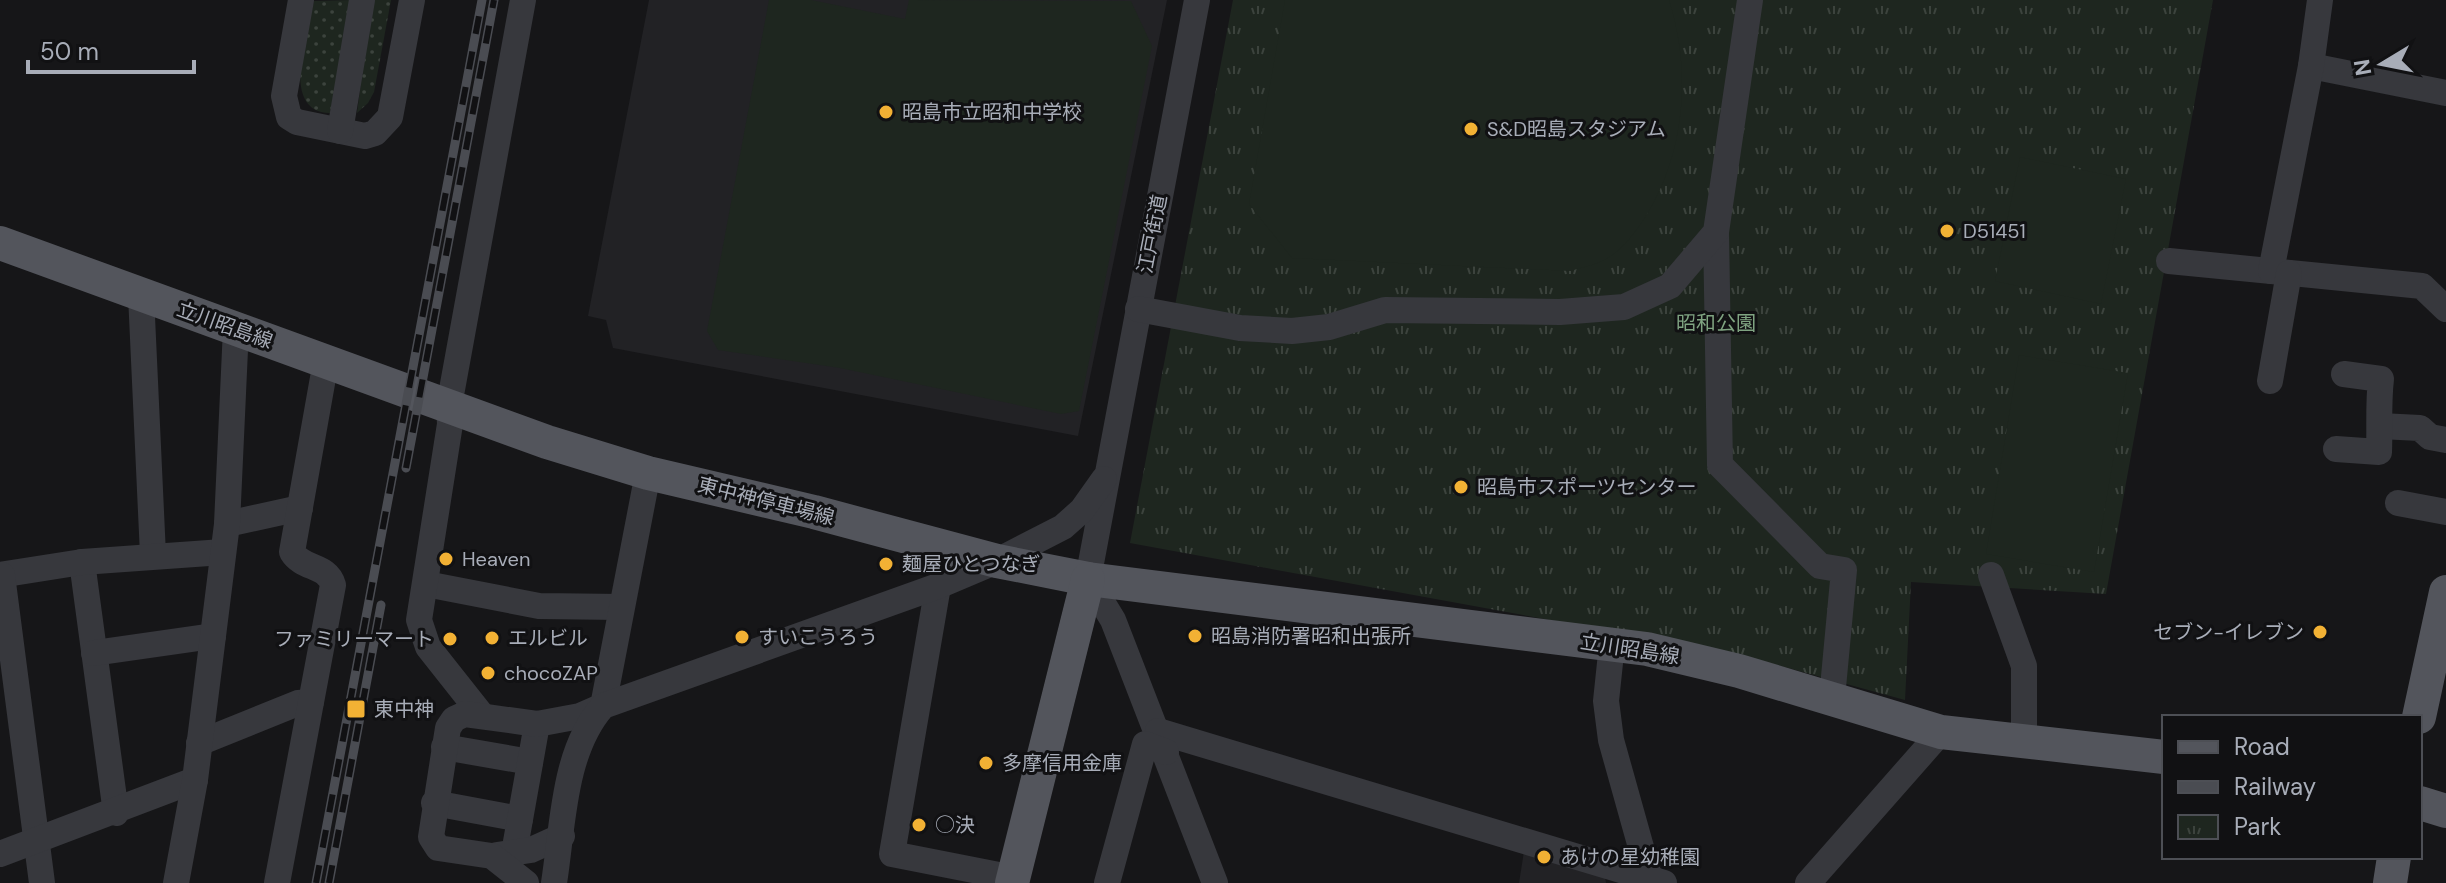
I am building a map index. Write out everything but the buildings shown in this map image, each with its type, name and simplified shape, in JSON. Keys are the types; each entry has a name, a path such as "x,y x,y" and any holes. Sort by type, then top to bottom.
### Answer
{"main road":[{"name":"立川昭島線","path":"0,243 449,406"},
{"name":"東中神停車場線","path":"449,406 547,442 648,473 829,515 997,561 1088,579"},
{"name":"立川昭島線","path":"1088,579 1612,644 1706,662 1941,732 2162,757"},
{"name":"江戸街道","path":"1013,880 1088,579"},
{"path":"2419,715 2446,592"},
{"path":"2422,804 2446,811"},
{"path":"2390,883 2394,859"}],"street":[{"path":"301,0 285,108 297,122 365,136 375,133 390,117 412,0"},
{"path":"340,131 362,0"},
{"path":"481,714 421,634 419,620 449,406 523,0"},
{"name":"江戸街道","path":"1088,579 1197,0"},
{"path":"1750,0 1716,232 1720,465 1820,566 1844,570 1832,698"},
{"path":"2270,381 2280,272 2320,0"},
{"path":"2311,66 2446,93"},
{"path":"1138,309 1240,328 1292,331 1329,327 1385,310 1560,312 1624,307 1670,286 1716,232"},
{"path":"2169,261 2422,286 2446,309"},
{"path":"141,295 153,555"},
{"path":"176,883 195,780 227,524 236,328"},
{"path":"277,883 333,585 324,571 297,560 292,552 326,361"},
{"path":"2336,449 2379,452 2377,414 2381,379 2344,374"},
{"path":"2380,426 2420,428 2430,437 2446,440"},
{"name":"江戸街道","path":"537,724 580,716 938,586 997,561 1063,527 1098,490 1110,468"},
{"path":"554,883 574,765 582,737 603,706 648,473"},
{"path":"2398,503 2446,512"},
{"path":"227,524 300,508"},
{"path":"42,883 1,575 82,562 223,552"},
{"path":"82,562 116,813"},
{"path":"1991,575 2024,666 2024,743"},
{"path":"1088,579 1113,620 1215,883"},
{"path":"426,584 539,606 621,607"},
{"path":"938,586 892,854 1013,880"},
{"path":"94,653 213,636"},
{"path":"1612,644 1606,701 1611,740 1655,882"},
{"path":"199,743 298,703 311,702"},
{"path":"562,836 545,846 503,854 438,848 431,837 434,803 448,728 454,719 481,714 537,724 554,732 574,765"},
{"path":"503,854 520,819 537,724"},
{"path":"1808,883 1941,732"},
{"path":"1107,883 1145,744 1162,741 1655,882"},
{"path":"444,747 530,762"},
{"path":"0,854 116,813 195,780"},
{"path":"434,803 520,819"},
{"path":"503,854 526,883"}],"shaded area":[{"name":"昭島市立昭和中学校","path":"649,0 1167,0 1078,436 613,348 606,320 588,316"},
{"name":"あけの星幼稚園","path":"1525,845 1604,870 1606,883 1519,883"}],"green space":[{"path":"353,0 330,113 314,109 305,99 301,68 314,1"},
{"path":"372,0 391,0 374,92 357,113"},
{"name":"昭島市立昭和中学校","path":"769,0 811,0 905,19 909,0 1131,1 1152,46 1079,411 1061,414 840,368 718,350 707,331"},
{"name":"昭和公園","path":"1233,0 2213,0 2106,594 1911,582 1905,700 1741,655 1130,543"},
{"name":"S&D昭島スタジアム","path":"1285,0 1669,0 1681,56 1680,113 1668,168 1644,219 1612,256 1571,271 1292,258 1249,204"},
{"path":"2020,157 2126,179 2101,304 1995,281"},
{"path":"2019,355 2128,373 2094,572 1986,554"}],"railway":[{"path":"316,883 482,0"},
{"path":"406,468 494,0"},
{"path":"329,883 381,605"}],"place":[{"name":"昭島市立昭和中学校","path":"886,112"},
{"name":"S&D昭島スタジアム","path":"1471,129"},
{"name":"D51451","path":"1947,231"},
{"name":"昭島市スポーツセンター","path":"1461,487"},
{"name":"Heaven","path":"446,559"},
{"name":"麺屋ひとつなぎ","path":"886,564"},
{"name":"セブン-イレブン","path":"2320,632"},
{"name":"昭島消防署昭和出張所","path":"1195,636"},
{"name":"すいこうろう","path":"742,637"},
{"name":"エルビル","path":"492,638"},
{"name":"ファミリーマート","path":"450,639"},
{"name":"chocoZAP","path":"488,673"},
{"name":"東中神","path":"356,709"},
{"name":"多摩信用金庫","path":"986,763"},
{"name":"○決","path":"919,825"},
{"name":"あけの星幼稚園","path":"1544,857"}]}
